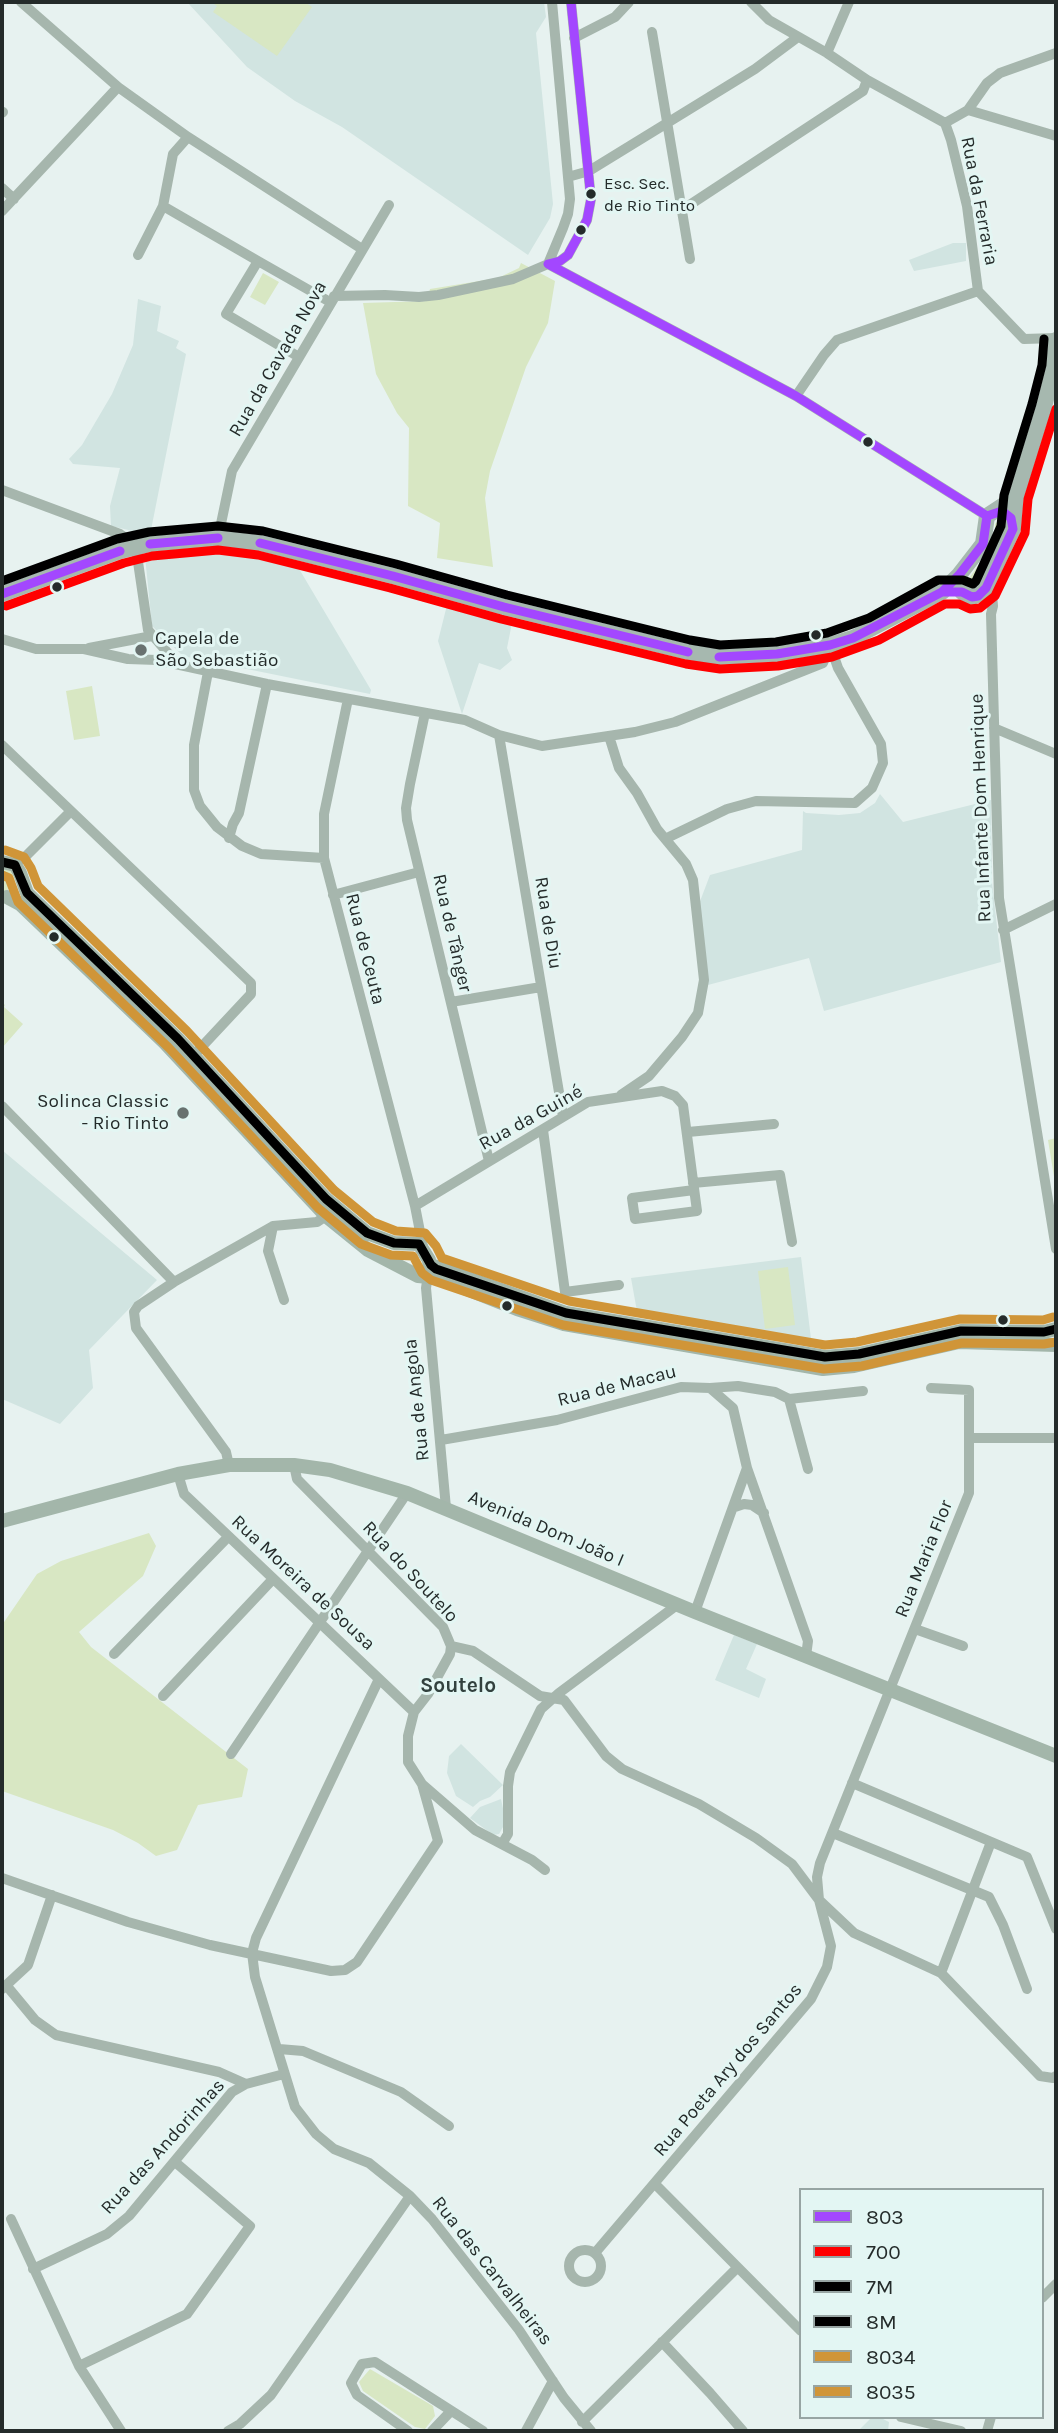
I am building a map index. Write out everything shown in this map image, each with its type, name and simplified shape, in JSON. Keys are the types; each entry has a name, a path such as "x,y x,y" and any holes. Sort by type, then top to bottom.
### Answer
{"main road":[{"path":"2,594 150,544 218,538 274,546 504,607 696,653 719,657 776,654 830,645 874,629 942,592 964,588 983,593 1013,529 1016,496 1055,368 1056,339"},
{"path":"964,588 992,514 1016,496"},
{"path":"992,514 1007,514 1013,523"},
{"path":"4,898 18,891 16,867"},
{"path":"16,867 27,894 194,1055 326,1199 354,1223 379,1238 417,1243"},
{"path":"4,898 20,904 165,1042 326,1216 368,1250 426,1276 564,1324 823,1369 854,1366 959,1342 1056,1344 1056,1329 1044,1332 961,1331 859,1354 825,1357 566,1313 426,1276"},
{"name":"Rua de Angola","path":"417,1243 405,1250 406,1256 426,1276"},
{"name":"Avenida Dom João I","path":"2,1521 178,1474 229,1465 294,1465 330,1470 407,1493 446,1508 677,1605 1056,1756"}],"street":[{"path":"20,2 118,87 188,137 362,249"},
{"path":"548,264 568,214 568,177 552,2"},
{"path":"163,206 258,261 332,299 438,295 513,279 560,261 568,255 587,220 591,199 571,2"},
{"path":"574,38 615,17 629,2"},
{"name":"Rua da Ferraria","path":"751,2 769,20 827,53 867,80 945,123 967,206 978,291 1024,338 1056,339"},
{"path":"827,53 849,2"},
{"path":"553,23 573,21"},
{"path":"652,32 690,259"},
{"path":"568,177 589,171 755,69 798,37"},
{"path":"945,123 968,110 987,83 1000,73 1056,53"},
{"path":"682,210 863,90 867,80"},
{"path":"2,211 118,87"},
{"path":"968,110 1056,136"},
{"path":"138,255 163,206 173,154 188,137"},
{"path":"2,188 14,199"},
{"name":"Rua da Cavada Nova","path":"218,538 232,471 389,205"},
{"path":"258,261 226,314 299,356"},
{"path":"548,264 796,396 992,514"},
{"path":"796,396 837,340 978,291"},
{"path":"2,490 120,534 135,548 146,623 152,636 173,659 185,667"},
{"path":"2,502 18,495"},
{"name":"Rua Infante Dom Henrique","path":"990,579 993,606 991,614 999,898 1056,1249"},
{"path":"964,588 991,614"},
{"path":"2,639 36,649 84,649 152,636"},
{"path":"84,649 117,657 157,660 208,673 465,720 499,735 542,746 675,722 823,663 830,645"},
{"path":"667,838 727,809 756,802 855,803 872,788 883,763 881,744 838,668 830,645"},
{"path":"208,673 194,745 194,790 200,806 229,838 261,854 324,858"},
{"path":"229,838 239,813 267,684"},
{"name":"Rua de Ceuta","path":"348,699 324,814 324,858 415,1206"},
{"name":"Rua de Tânger","path":"425,713 406,808 407,820 489,1161"},
{"path":"994,728 1056,754"},
{"name":"Rua de Diu","path":"499,735 563,1116"},
{"path":"609,736 619,768 657,829 686,864 693,880 704,980 698,1013 660,1066 619,1096"},
{"path":"2,745 251,983 251,995 194,1055"},
{"path":"16,867 70,812"},
{"path":"333,895 419,872"},
{"path":"1003,930 1056,904"},
{"path":"450,1002 541,987"},
{"name":"Rua da Guiné","path":"415,1206 588,1102 662,1091 675,1096 683,1105 688,1132"},
{"path":"2,1106 174,1282"},
{"path":"774,1124 688,1132 693,1186 696,1211 635,1219 632,1198 693,1186 780,1175 792,1242"},
{"path":"544,1130 565,1292 619,1285"},
{"name":"Rua de Angola","path":"415,1206 417,1243"},
{"path":"229,1465 226,1452 136,1328 134,1312 174,1282 273,1227 317,1222 326,1216"},
{"path":"273,1227 268,1251 284,1300"},
{"name":"Rua de Angola","path":"426,1276 446,1508"},
{"name":"Rua de Macau","path":"441,1440 558,1420 681,1387 738,1386 775,1392 789,1399"},
{"path":"710,1388 733,1408"},
{"path":"750,1388 737,1396 733,1408 747,1468 808,1641 806,1656"},
{"name":"Rua Maria Flor","path":"890,1691 969,1493 970,1390 931,1388"},
{"path":"808,1469 789,1399 863,1391"},
{"path":"970,1438 1056,1438"},
{"name":"Rua do Soutelo","path":"294,1465 297,1479 443,1627 451,1646 450,1654 414,1712"},
{"path":"695,1612 747,1468"},
{"name":"Rua Moreira de Sousa","path":"178,1474 184,1493 414,1712"},
{"path":"231,1754 407,1493"},
{"path":"735,1507 752,1505 765,1514"},
{"path":"114,1654 229,1537"},
{"path":"163,1696 273,1579"},
{"path":"502,1844 508,1834 510,1772 541,1709 677,1605"},
{"path":"915,1629 963,1646"},
{"path":"451,1646 473,1651 540,1696 565,1700 606,1756 622,1769 699,1804 757,1838 792,1864 819,1900 854,1933 941,1973 1041,2076 1056,2076"},
{"path":"252,1953 256,1938 379,1679"},
{"name":"Rua Poeta Ary dos Santos","path":"595,2253 811,1999 819,1986 828,1967 831,1946 819,1900 817,1878 820,1863 890,1691"},
{"path":"414,1712 408,1736 408,1762 422,1784 475,1830 532,1860 545,1870"},
{"path":"852,1783 1027,1857 1056,1929"},
{"path":"2,1878 128,1922 210,1945 331,1971 345,1970 357,1962 438,1842 422,1784"},
{"path":"833,1833 989,1897 1003,1924 1027,1989"},
{"path":"941,1973 991,1842"},
{"path":"52,1895 29,1965 4,1987 34,2020 56,2035 219,2072 246,2084"},
{"name":"Rua das Carvalheiras","path":"252,1953 255,1977 295,2107 316,2134 334,2149 369,2163 410,2196 432,2218 519,2330 582,2422 591,2431"},
{"path":"279,2049 303,2051 401,2092 449,2126"},
{"name":"Rua das Andorinhas","path":"33,2269 107,2234 129,2217 232,2092 246,2084 284,2074"},
{"path":"79,2366 187,2314 250,2226 175,2162"},
{"path":"655,2184 799,2329"},
{"path":"228,2431 240,2424 271,2395 410,2196"},
{"path":"11,2219 79,2366 121,2431"},
{"path":"582,2422 737,2268"},
{"path":"662,2342 743,2431"},
{"path":"408,2431 357,2395 351,2383 362,2364 375,2362 483,2431"},
{"path":"526,2431 553,2381"},
{"path":"432,2431 451,2411"},
{"path":"905,2419 923,2428 961,2431"}],"shaded area":[{"path":"187,2 544,2 546,17 536,33 553,204 550,218 528,255 342,127 295,101 247,67"},
{"path":"953,243 966,243 966,261 914,271 909,260"},
{"path":"138,299 161,306 157,331 179,341 176,348 186,354 150,535 111,526 110,506 120,468 73,464 69,459 82,445 112,394 133,345"},
{"path":"244,548 292,557 371,690 370,694 183,656 152,626 145,556"},
{"path":"444,595 514,613 507,648 512,660 500,670 479,663 462,714 438,641 447,605 450,604"},
{"path":"880,794 903,822 991,800 992,882 1001,962 824,1011 809,958 708,985 699,904 710,875 802,850 803,811 839,815 860,813 875,803"},
{"path":"2,1150 157,1280 89,1350 93,1388 60,1424 2,1399"},
{"path":"801,1257 812,1347 638,1317 631,1278"},
{"path":"734,1635 757,1644 746,1669 766,1679 759,1698 715,1680"},
{"path":"461,1744 503,1785 473,1807 456,1796 447,1773 449,1756"},
{"path":"501,1799 505,1818 503,1827 499,1834 493,1835 470,1818 480,1807"},
{"path":"870,2419 889,2422 888,2431 858,2431"}],"green space":[{"path":"211,2 305,2 312,7 277,56 213,12 217,6"},
{"path":"521,263 555,281 548,323 526,367 490,471 485,498 493,567 437,558 440,523 408,506 409,428 397,413 376,374 363,303 427,301 430,289 498,278 519,268"},
{"path":"263,273 279,282 265,305 250,297"},
{"path":"1001,521 1003,526 979,582 972,585 970,577 992,546 995,524"},
{"path":"92,686 100,736 74,740 66,691"},
{"path":"2,868 13,872 15,880 12,887 6,891 2,891"},
{"path":"2,1002 23,1024 2,1048"},
{"path":"1056,1138 1056,1189 1048,1140"},
{"path":"788,1267 795,1325 765,1329 758,1271"},
{"path":"149,1533 156,1546 143,1576 79,1632 91,1647 248,1769 242,1797 198,1805 177,1850 156,1856 113,1830 2,1791 2,1625 37,1574 61,1561"},
{"path":"370,2369 433,2406 435,2416 425,2429 415,2427 363,2391 359,2382"}],"transit line":[{"name":"803","path":"548,264 560,261 568,255 587,220 591,199 571,2"},
{"name":"803","path":"548,264 796,396 987,516"},
{"name":"7M","path":"2,581 117,539 149,532 218,526 263,531 690,640 720,645 776,642 827,633 869,618 938,580 963,580 973,584 976,581 1001,526 1004,495 1032,404 1042,365 1044,339"},
{"name":"700","path":"6,606 124,563 152,556 218,550 258,555 686,664 720,669 778,666 832,657 879,640 945,604 959,604 970,609 980,608 995,596 1025,533 1028,499 1056,409"},
{"name":"803","path":"1002,511 1011,518 1013,529 986,588 978,596 972,597 962,592 942,592 983,544 987,516 1002,511"},
{"name":"803","path":"150,544 218,538"},
{"name":"803","path":"150,544 218,538"},
{"name":"803","path":"260,543 393,576"},
{"name":"803","path":"2,594 120,551"},
{"name":"803","path":"393,576 504,607"},
{"name":"803","path":"393,576 504,607"},
{"name":"803","path":"853,638 942,592"},
{"name":"803","path":"853,638 942,592"},
{"name":"803","path":"504,607 688,652"},
{"name":"803","path":"504,607 688,652"},
{"name":"803","path":"719,657 777,654 830,645 853,638"},
{"name":"8035","path":"5,850 24,857 38,886 187,1031 334,1190 373,1222 396,1231 425,1233 442,1258 569,1301 825,1345 857,1342 960,1319 1043,1320 1053,1317"},
{"name":"8M","path":"2,862 15,865 27,893 178,1039 326,1199 367,1233 394,1243 419,1244 436,1269 566,1313 825,1357 859,1354 961,1331 1044,1332 1056,1329"},
{"name":"8034","path":"2,875 9,878 18,902 169,1048 318,1208 361,1244 391,1255 413,1256 422,1273 431,1280 563,1325 824,1369 862,1366 962,1343 1056,1342"}],"place":[{"name":"Esc. Sec. de Rio Tinto","path":"591,194"},
{"name":"Capela de São Sebastião","path":"141,650"},
{"name":"Solinca Classic - Rio Tinto","path":"183,1113"}],"district":[{"name":"Soutelo","path":"458,1686"}]}
